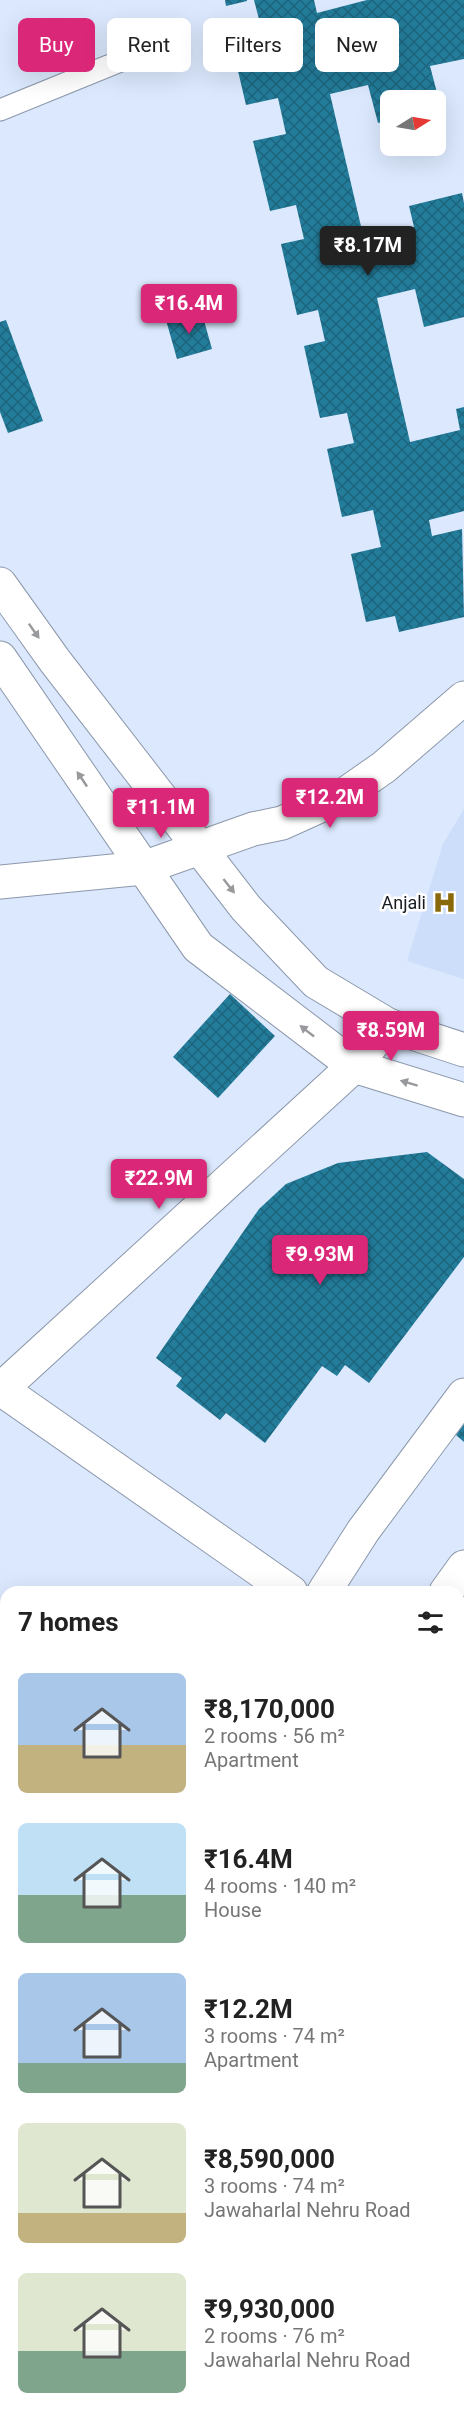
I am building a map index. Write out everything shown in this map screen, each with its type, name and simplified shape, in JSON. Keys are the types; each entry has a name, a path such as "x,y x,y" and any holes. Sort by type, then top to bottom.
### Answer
{"street":[{"path":"0,584 55,661 246,908 316,982 388,1025 464,1050"},
{"path":"0,658 198,947 354,1066 464,1100"},
{"path":"0,882 143,868 282,822 344,795 398,757 464,698"},
{"path":"282,1586 1,1390 354,1066 388,1025"},
{"path":"328,1586 363,1532 464,1395"},
{"path":"450,1586 464,1567"}],"lane":[{"path":"0,110 107,66"}],"shaded area":[{"name":"Anjali","path":"464,809 464,979 407,961 443,844"}],"building":[{"path":"225,0 247,0 247,1 226,6"},
{"path":"254,0 314,0 317,13 367,0 464,0 464,59 430,66 436,90 380,90 380,122 378,123 368,85 330,94 364,239 414,227 409,206 462,193 464,203 464,317 424,327 415,289 377,298 410,442 460,430 456,409 464,407 464,511 429,520 432,536 462,529 464,617 399,632 395,616 366,622 351,554 381,547 373,510 342,517 327,449 354,443 347,413 320,418 304,346 325,341 318,310 297,315 281,244 304,239 296,205 270,211 253,141 286,134 278,98 246,105 238,72 303,72 303,18 259,18"},
{"path":"201,310 212,349 177,359 166,320"},
{"path":"6,320 43,421 8,433 0,412 0,322"},
{"path":"230,994 275,1036 218,1098 173,1057"},
{"path":"427,1152 464,1179 464,1257 369,1383 345,1365 337,1376 322,1366 265,1443 226,1413 220,1420 176,1386 182,1378 156,1358 259,1209 286,1184 338,1163"},
{"path":"464,1424 464,1442 456,1435"}],"place":[{"name":"Anjali","path":"444,903"}]}
